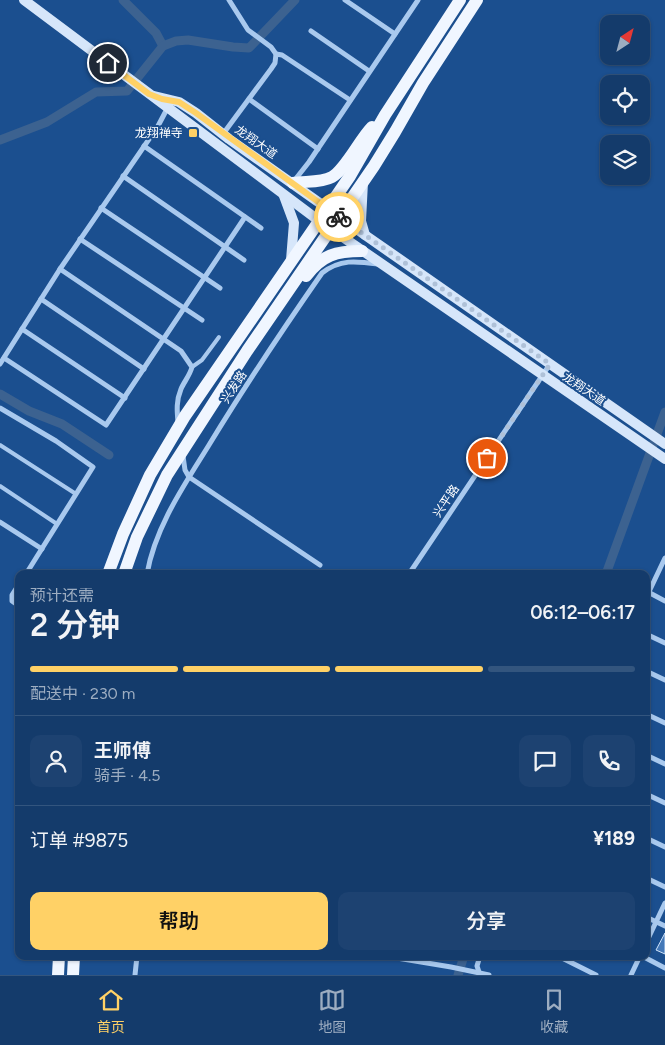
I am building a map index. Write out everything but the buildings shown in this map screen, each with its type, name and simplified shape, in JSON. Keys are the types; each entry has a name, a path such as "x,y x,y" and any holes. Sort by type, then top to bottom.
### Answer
{"main road":[{"path":"109,570 122,534 150,475 359,160 385,115 460,0"},
{"path":"126,570 148,512 182,447 330,228 364,181 395,132 422,83 477,0"},
{"name":"龙翔大道","path":"29,2 149,94 162,99 170,105 283,195 662,457"},
{"name":"龙翔大道","path":"170,105 179,102 196,113 365,235 664,443"},
{"path":"293,183 332,177 370,129 385,115"},
{"path":"364,181 362,221 365,235"},
{"path":"283,195 294,223 291,260"},
{"path":"264,326 284,306 312,267 335,253 362,250"},
{"path":"58,975 59,960"},
{"path":"73,975 74,960"}],"street":[{"path":"223,134 275,63 276,54 271,47 248,30 229,0"},
{"path":"345,0 395,34"},
{"path":"293,183 418,0"},
{"path":"310,31 369,71"},
{"path":"276,54 282,55 350,100"},
{"path":"249,99 318,148"},
{"path":"0,364 60,269 170,105"},
{"path":"144,146 261,228"},
{"path":"123,176 244,260"},
{"path":"101,208 220,288"},
{"path":"4,358 106,426 246,217"},
{"path":"80,239 202,320"},
{"name":"兴发路","path":"147,570 157,538 189,477 322,273 332,265 348,261 381,264"},
{"path":"60,269 181,351 192,367 190,375 181,389 177,405 179,431"},
{"path":"41,299 144,369"},
{"path":"22,329 124,398"},
{"name":"兴平路","path":"412,570 550,364"},
{"path":"0,408 56,441 92,467 29,570"},
{"path":"182,447 185,470 189,477 320,565"},
{"path":"0,522 42,549"},
{"path":"650,588 665,559"},
{"path":"15,590 12,594 12,601 15,603"},
{"path":"650,595 665,600"},
{"path":"650,636 665,643"},
{"path":"650,673 665,680"},
{"path":"650,716 665,723"},
{"path":"650,757 665,764"},
{"path":"650,796 665,803"},
{"path":"650,840 665,847"},
{"path":"650,880 665,886"},
{"path":"650,934 665,903"},
{"path":"650,919 665,926"},
{"path":"135,975 137,960"},
{"path":"409,960 490,975"},
{"path":"479,960 477,966 479,972"},
{"path":"566,960 596,975"},
{"path":"631,975 639,960"},
{"path":"649,960 665,968"}],"lane":[{"path":"192,367 202,360 218,337"},
{"path":"0,445 76,494"},
{"path":"0,486 57,524"}],"waterway":[{"path":"123,0 156,33 163,46"},
{"path":"0,140 47,122 96,92 127,91 163,46 176,41 188,40 249,48 295,0"},
{"path":"0,394 29,411 62,424 109,455"},
{"path":"607,570 665,412"},
{"path":"458,975 463,960"}],"way so far":[{"path":"339,217 550,364 487,458"}],"place":[{"name":"龙翔禅寺","path":"193,133"}],"route":[{"path":"108,63 149,94 179,102 196,113 339,217"}]}
